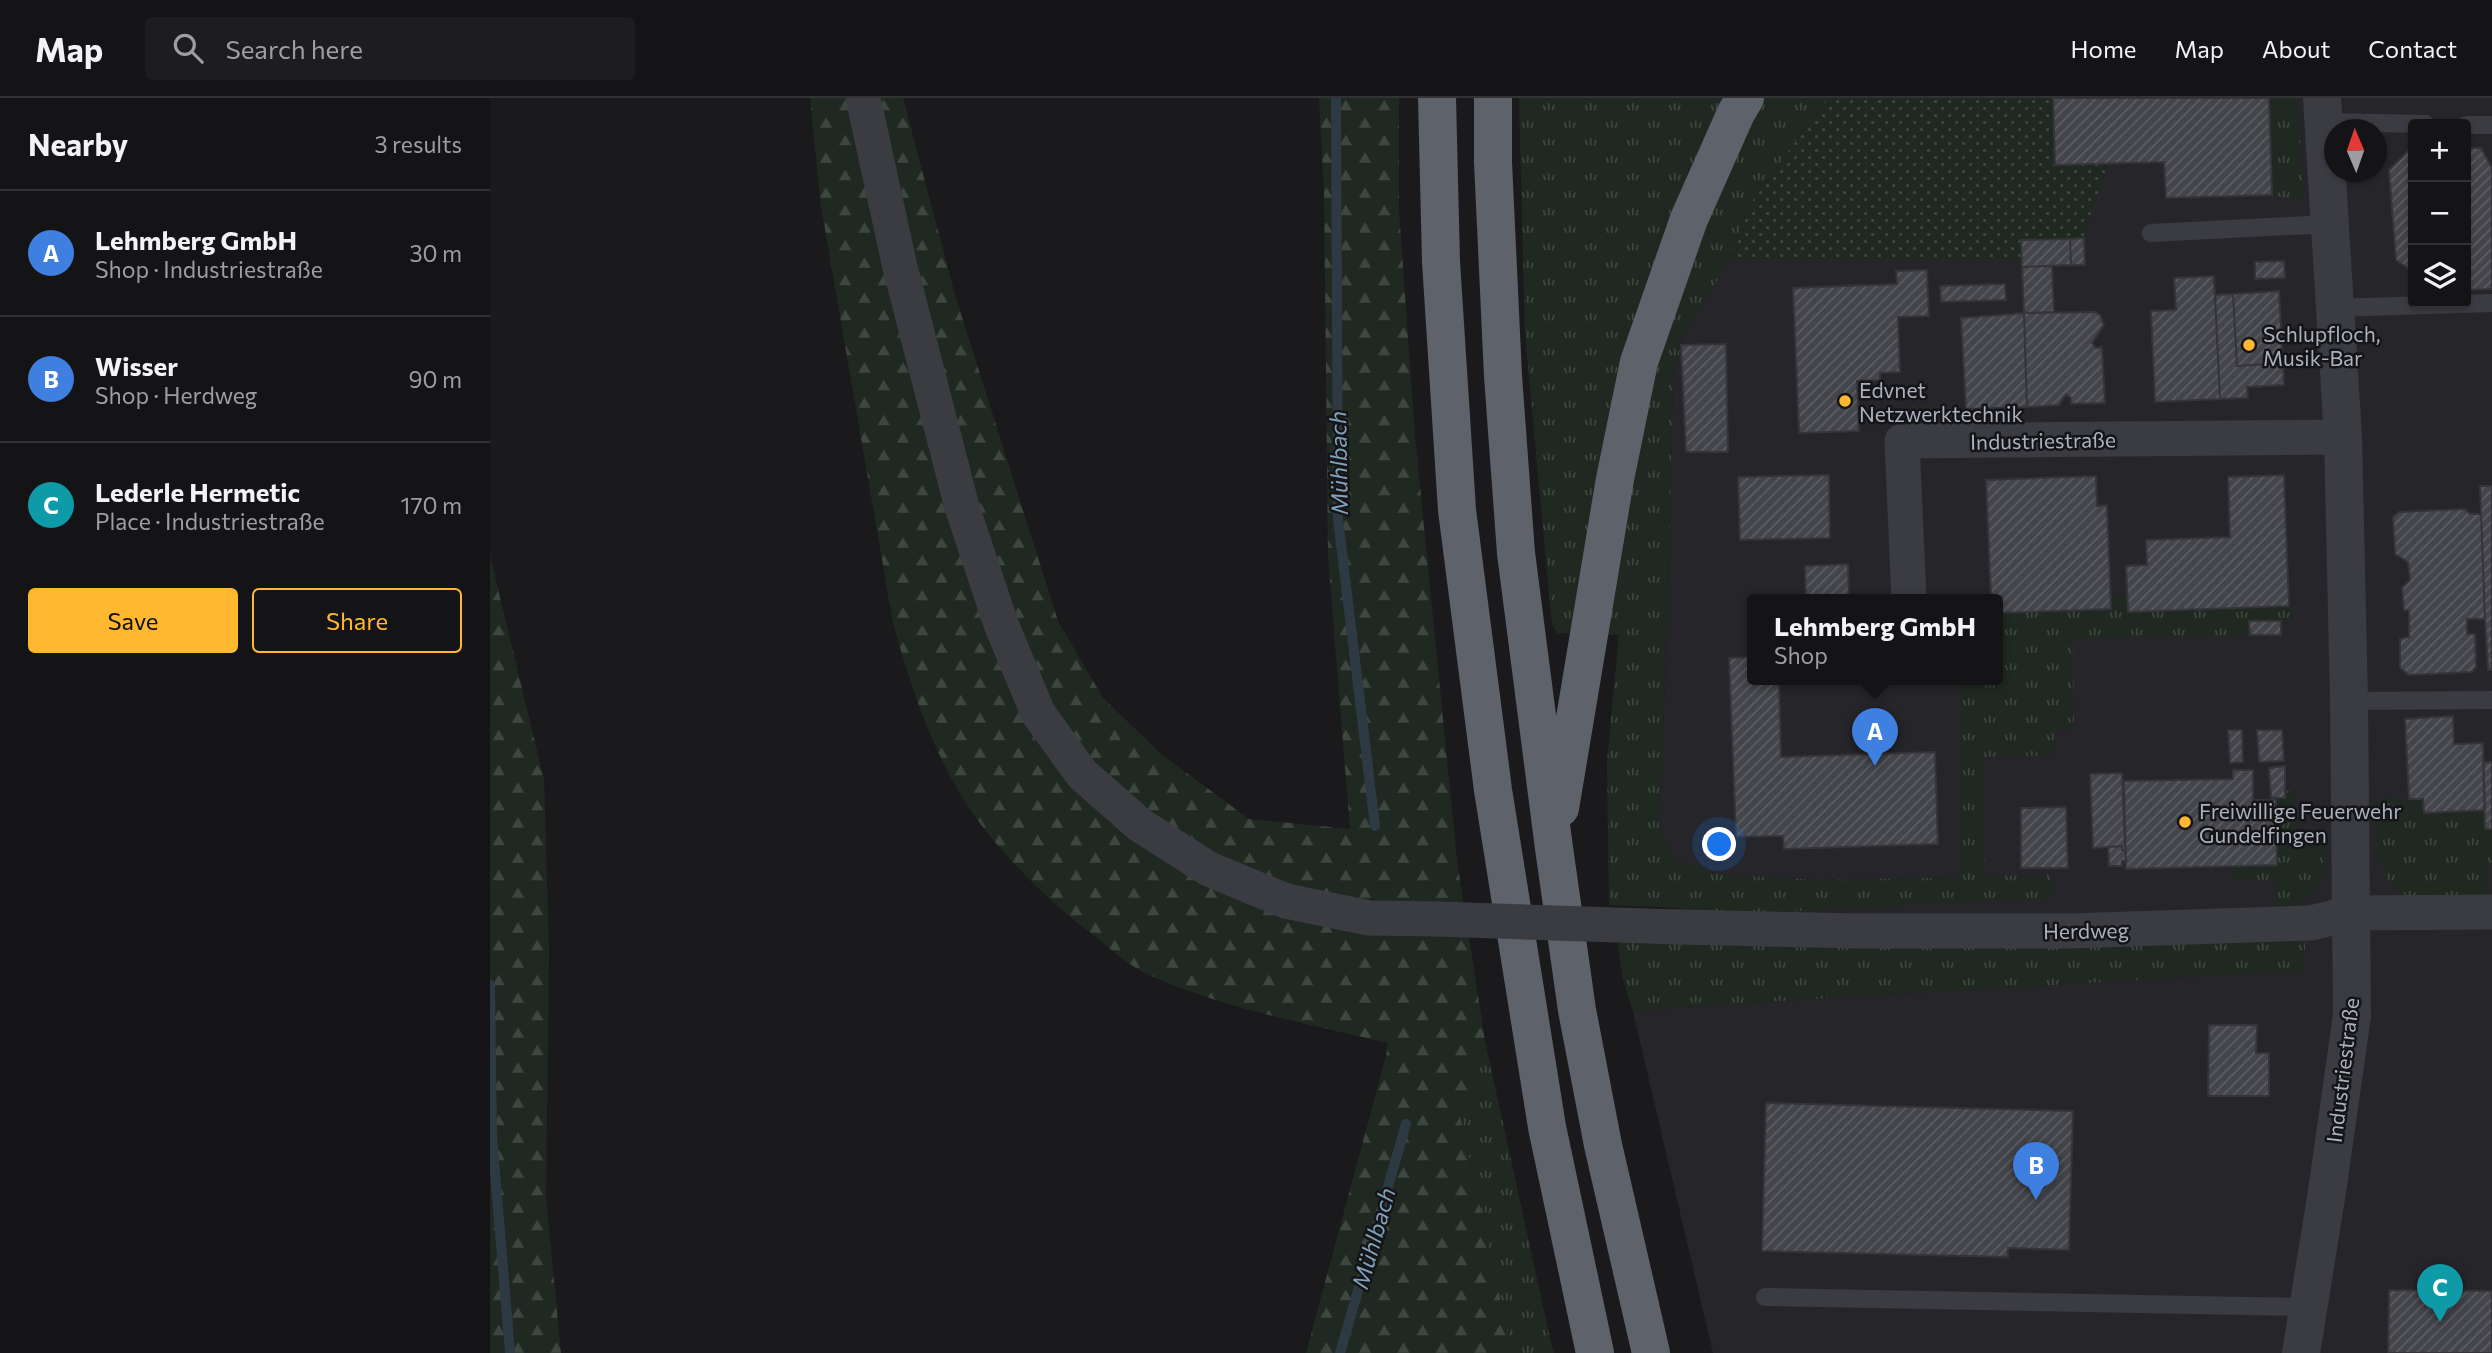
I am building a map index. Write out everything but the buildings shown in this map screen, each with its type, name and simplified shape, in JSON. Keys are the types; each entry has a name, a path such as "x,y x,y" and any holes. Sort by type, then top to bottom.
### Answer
{"highway":[{"path":"1437,98 1441,262 1461,537 1493,790 1547,1127 1595,1353"},
{"path":"1493,98 1493,162 1502,350 1516,553 1577,1010 1651,1353"},
{"path":"1554,848 1615,479 1639,362 1689,219 1745,98"}],"street":[{"name":"Herdweg","path":"863,98 900,267 962,507 1001,624 1038,713 1082,774 1140,825 1209,869 1286,901 1369,918 1860,931 2069,931 2311,923 2351,913 2492,912"},
{"name":"Industriestraße","path":"2301,1353 2352,1015 2343,438 2323,110"},
{"name":"Industriestraße","path":"1909,594 1902,442 2343,438"}],"lane":[{"path":"2323,110 2408,122"},
{"path":"2471,125 2492,125"},
{"path":"2151,233 2330,224"},
{"path":"2335,308 2492,303"},
{"path":"2349,701 2492,700"},
{"path":"1766,1297 2308,1307"}],"shaded area":[{"path":"1827,98 2492,98 2492,1353 1713,1353 1633,1012 2305,970 1678,943 1679,908 1695,916 2052,897 2052,875 1819,880 1716,874 1673,859 1659,825 1673,379 1683,337"}],"green space":[{"path":"810,98 903,98 955,295 1058,621 1103,698 1161,754 1249,819 1350,829 1328,556 1324,194 1319,98 1399,98 1399,211 1415,436 1457,861 1485,1041 1460,1116 1512,1353 1306,1353 1388,1043 1232,1005 1172,985 1136,968 1075,921 1022,872 976,818 952,779 922,714 893,623 821,206"},
{"path":"1519,98 1827,98 1748,207 1730,259 1683,337 1673,379 1659,825 1673,859 1717,874 1819,880 1960,877 1962,685 2003,685 2003,613 2110,609 2110,599 2127,595 2128,612 2289,606 2295,620 2250,621 2250,635 2073,638 2074,730 2055,731 2055,755 1982,757 1985,876 2052,875 2052,898 1695,916 1679,908 1609,905 1607,761 1619,635 1557,633 1552,625 1525,334"},
{"path":"1827,98 2053,98 2055,165 2109,164 2084,238 2022,240 2022,260 1730,259 1748,207"},
{"path":"2269,98 2298,98 2303,202 2272,195"},
{"path":"490,556 544,780 549,950 546,1197 561,1353 490,1353"},
{"path":"2285,790 2294,792 2294,832 2323,831 2324,860 2320,884 2315,893 2293,905 2276,908 2275,881 2234,880 2234,866 2277,865 2276,800"},
{"path":"2375,798 2423,799 2424,813 2485,810 2492,829 2492,865 2486,866 2487,896 2417,898 2402,893 2391,884 2379,858"},
{"path":"2305,933 2305,970 1633,1012 1623,979 1617,940"},
{"path":"1485,1041 1554,1353 1512,1353 1460,1116"}],"waterway":[{"name":"Mühlbach","path":"1336,98 1338,519 1375,826"},
{"path":"490,985 492,1136 510,1353"},
{"name":"Mühlbach","path":"1340,1353 1406,1124"}],"place":[{"name":"Schlupfloch, Musik-Bar","path":"2249,345"},
{"name":"Edvnet Netzwerktechnik","path":"1845,401"},
{"name":"Lehmberg GmbH","path":"1875,766"},
{"name":"Freiwillige Feuerwehr Gundelfingen","path":"2185,822"},
{"name":"Wisser","path":"2036,1200"},
{"name":"Lederle Hermetic","path":"2440,1322"}]}
